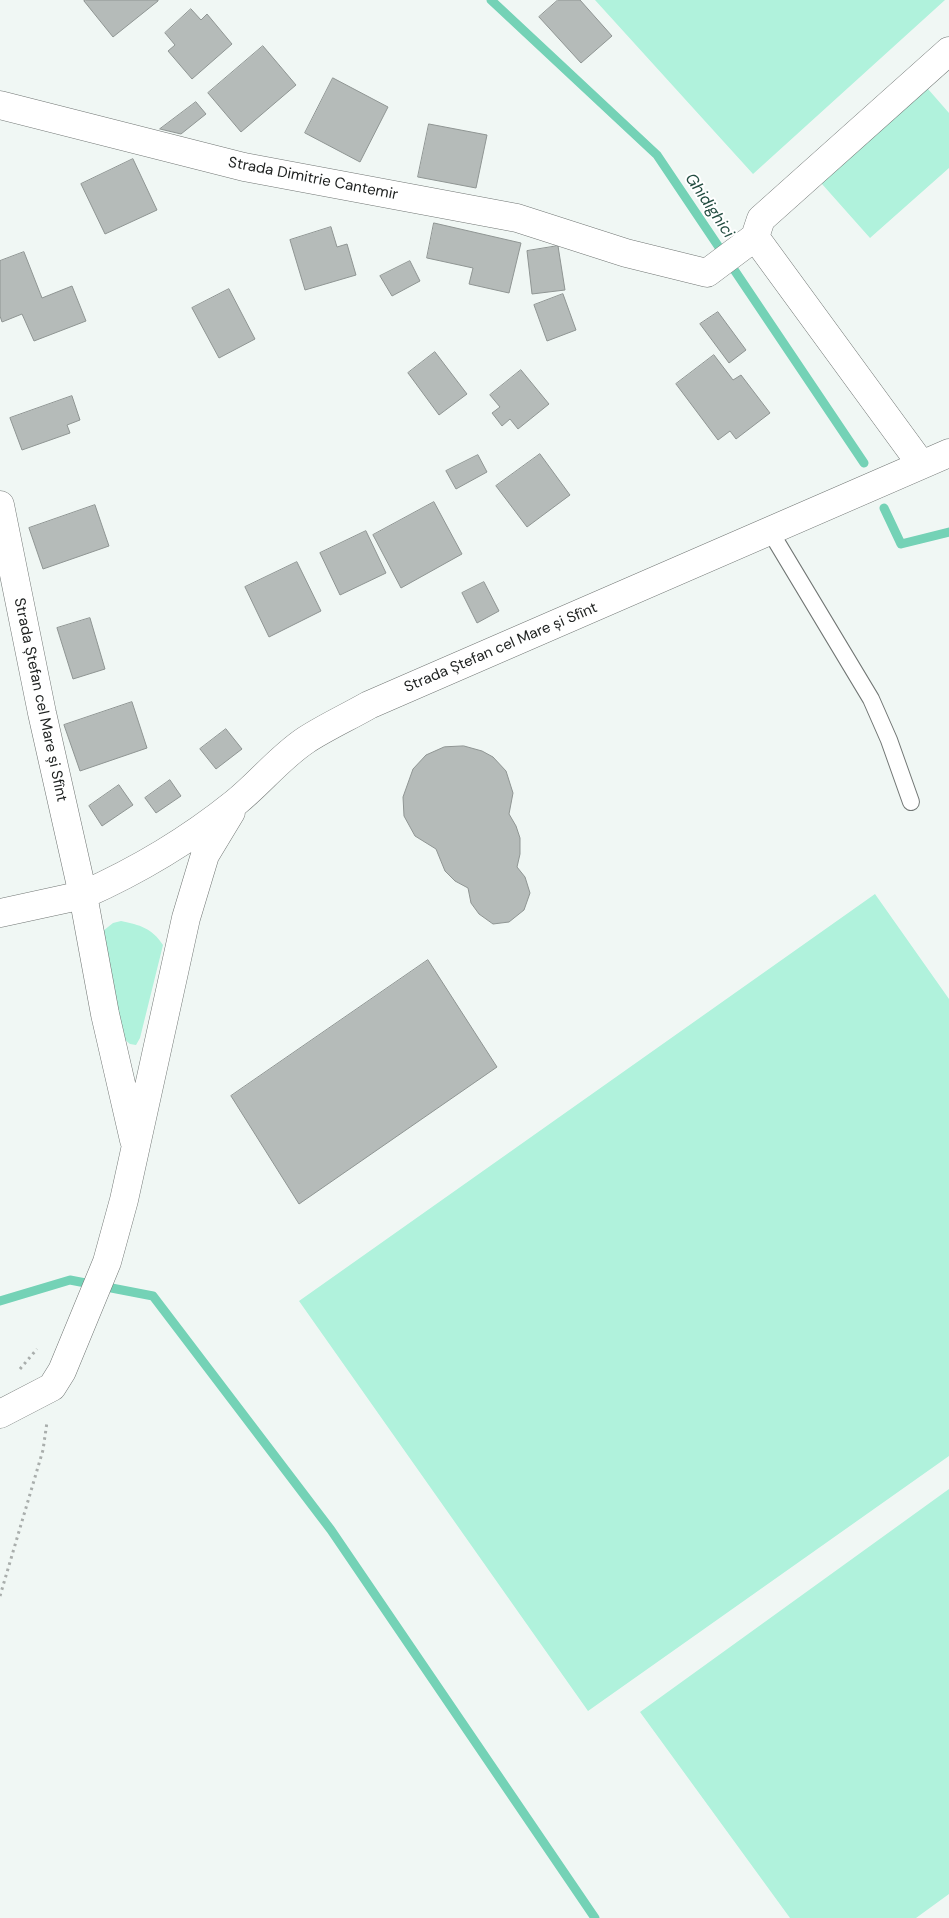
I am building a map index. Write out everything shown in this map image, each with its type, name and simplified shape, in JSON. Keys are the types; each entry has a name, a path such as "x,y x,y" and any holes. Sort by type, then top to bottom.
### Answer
{"street":[{"path":"921,464 749,242 761,219 949,51"},
{"name":"Strada Dimitrie Cantemir","path":"0,105 244,167 516,218 626,253 707,273 749,242"},
{"name":"Strada Ștefan cel Mare și Sfînt","path":"83,895 132,872 194,832 236,802 273,766 306,740 369,705 949,453"},
{"name":"Strada Ștefan cel Mare și Sfînt","path":"0,505 42,713 83,895 105,1014 135,1146"},
{"path":"0,1414 52,1387 62,1371 107,1262 124,1200 186,918 205,855 236,802"},
{"path":"0,913 83,895"}],"lane":[{"path":"770,531 871,699 889,740 911,802"}],"path":[{"path":"17,1373 42,1343"},
{"path":"0,1596 43,1450 52,1387"}],"green space":[{"path":"595,0 945,0 753,174"},
{"path":"921,81 949,113 949,168 870,238 814,175"},
{"path":"875,894 949,999 949,1456 588,1711 299,1301"},
{"path":"121,921 145,928 159,939 163,945 140,1038 136,1045 130,1044 124,1039 104,945 103,931 113,923"},
{"path":"949,1489 949,1894 916,1918 790,1918 640,1712"}],"building":[{"path":"558,0 580,0 612,36 581,63 539,17"},
{"path":"84,1 158,1 113,37"},
{"path":"191,9 201,20 207,14 232,44 192,79 168,51 175,45 165,33"},
{"path":"263,46 296,85 241,132 208,93"},
{"path":"333,78 388,107 360,162 305,133"},
{"path":"196,102 206,114 181,134 160,129"},
{"path":"429,124 487,135 476,188 418,177"},
{"path":"133,159 157,210 105,234 81,184"},
{"path":"434,223 521,243 509,293 469,284 473,268 427,258"},
{"path":"331,227 337,247 347,244 356,275 305,290 290,240"},
{"path":"558,246 565,290 532,294 527,251"},
{"path":"24,252 42,298 72,286 86,321 34,341 22,314 2,322 0,316 0,261"},
{"path":"410,261 420,281 392,296 380,276"},
{"path":"229,289 255,339 219,358 192,308"},
{"path":"563,294 576,330 547,341 534,305"},
{"path":"718,312 746,350 729,363 700,324"},
{"path":"435,352 467,394 439,415 408,373"},
{"path":"714,355 733,380 741,375 770,413 736,439 730,431 718,440 676,384"},
{"path":"521,370 549,404 518,429 510,419 502,426 492,413 500,407 490,395"},
{"path":"72,396 80,420 67,425 70,433 22,450 10,418"},
{"path":"540,454 570,495 527,527 496,486"},
{"path":"478,455 487,472 456,489 446,471"},
{"path":"434,502 462,554 401,588 373,535"},
{"path":"95,505 109,546 43,569 29,528"},
{"path":"366,531 386,573 340,595 320,553"},
{"path":"297,562 321,611 269,637 245,587"},
{"path":"484,582 499,611 477,623 462,593"},
{"path":"90,618 105,669 73,679 57,628"},
{"path":"132,702 147,748 80,771 64,725"},
{"path":"226,729 242,749 216,769 200,749"},
{"path":"464,746 482,751 493,757 506,771 513,793 509,814 520,838 520,854 517,867 525,877 530,893 524,910 509,922 493,924 479,914 471,903 468,888 455,881 445,871 436,849 415,836 404,816 403,797 413,769 426,755 444,747"},
{"path":"170,780 181,796 156,813 145,798"},
{"path":"119,785 133,805 102,826 89,806"},
{"path":"428,960 497,1067 299,1204 231,1096"}],"waterway":[{"name":"Ghidighici","path":"491,0 657,155 864,463"},
{"name":"Ghidighici","path":"884,508 901,544 949,532"},
{"path":"0,1301 70,1280 153,1296 331,1530 595,1918"}]}
